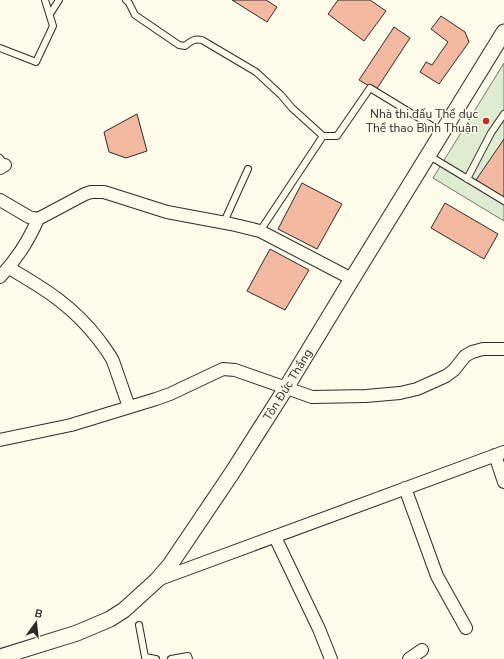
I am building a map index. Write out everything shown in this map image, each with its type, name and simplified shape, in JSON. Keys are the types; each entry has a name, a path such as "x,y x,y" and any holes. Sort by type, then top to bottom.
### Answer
{"street":[{"name":"Tôn Đức Thắng","path":"0,657 77,633 110,619 124,610 157,580 177,555 219,493 286,388 504,32"},
{"path":"0,277 9,268 29,238 38,219 85,194 98,192 167,212 224,222 260,231 352,279"},
{"path":"0,200 29,217 38,219"},
{"path":"9,268 60,300 76,313 110,354 129,407"},
{"path":"0,440 71,425 170,394 223,369 235,370 303,395 323,398 366,396 408,392 425,387 446,376 454,370 465,356 472,352 483,349 504,349"},
{"path":"157,580 500,453 504,482"},
{"path":"405,488 437,576 466,628"},
{"path":"274,537 319,629 331,659"},
{"path":"408,659 422,650"}],"lane":[{"path":"0,48 36,62 54,26 45,0"},
{"path":"50,14 59,0"},
{"path":"126,0 135,15 179,45 185,46 193,40 202,40 256,72 323,136 337,136 370,88 442,132"},
{"path":"467,179 491,133 504,114"},
{"path":"260,231 323,136"},
{"path":"428,155 504,201"},
{"path":"224,222 248,169"},
{"path":"139,625 145,657 156,659"},
{"path":"171,659 188,656 189,659"}],"green space":[{"name":"Nhà thi đấu Thể dục Thể thao Bình Thuận","path":"504,63 504,221 433,178"}],"building":[{"path":"232,0 266,0 277,7 267,22"},
{"path":"338,0 370,0 386,11 364,41 328,14"},
{"path":"441,16 465,32 469,42 439,84 420,72 426,62 432,65 448,42 431,29"},
{"path":"394,27 410,38 376,90 359,80"},
{"path":"137,114 147,151 126,158 109,152 104,132"},
{"path":"504,139 504,199 476,180"},
{"path":"302,183 342,204 317,249 278,229"},
{"path":"445,203 498,234 484,259 431,228"},
{"path":"270,249 309,270 285,310 247,291"}],"place":[{"name":"Nhà thi đấu Thể dục Thể thao Bình Thuận","path":"486,121"}]}
